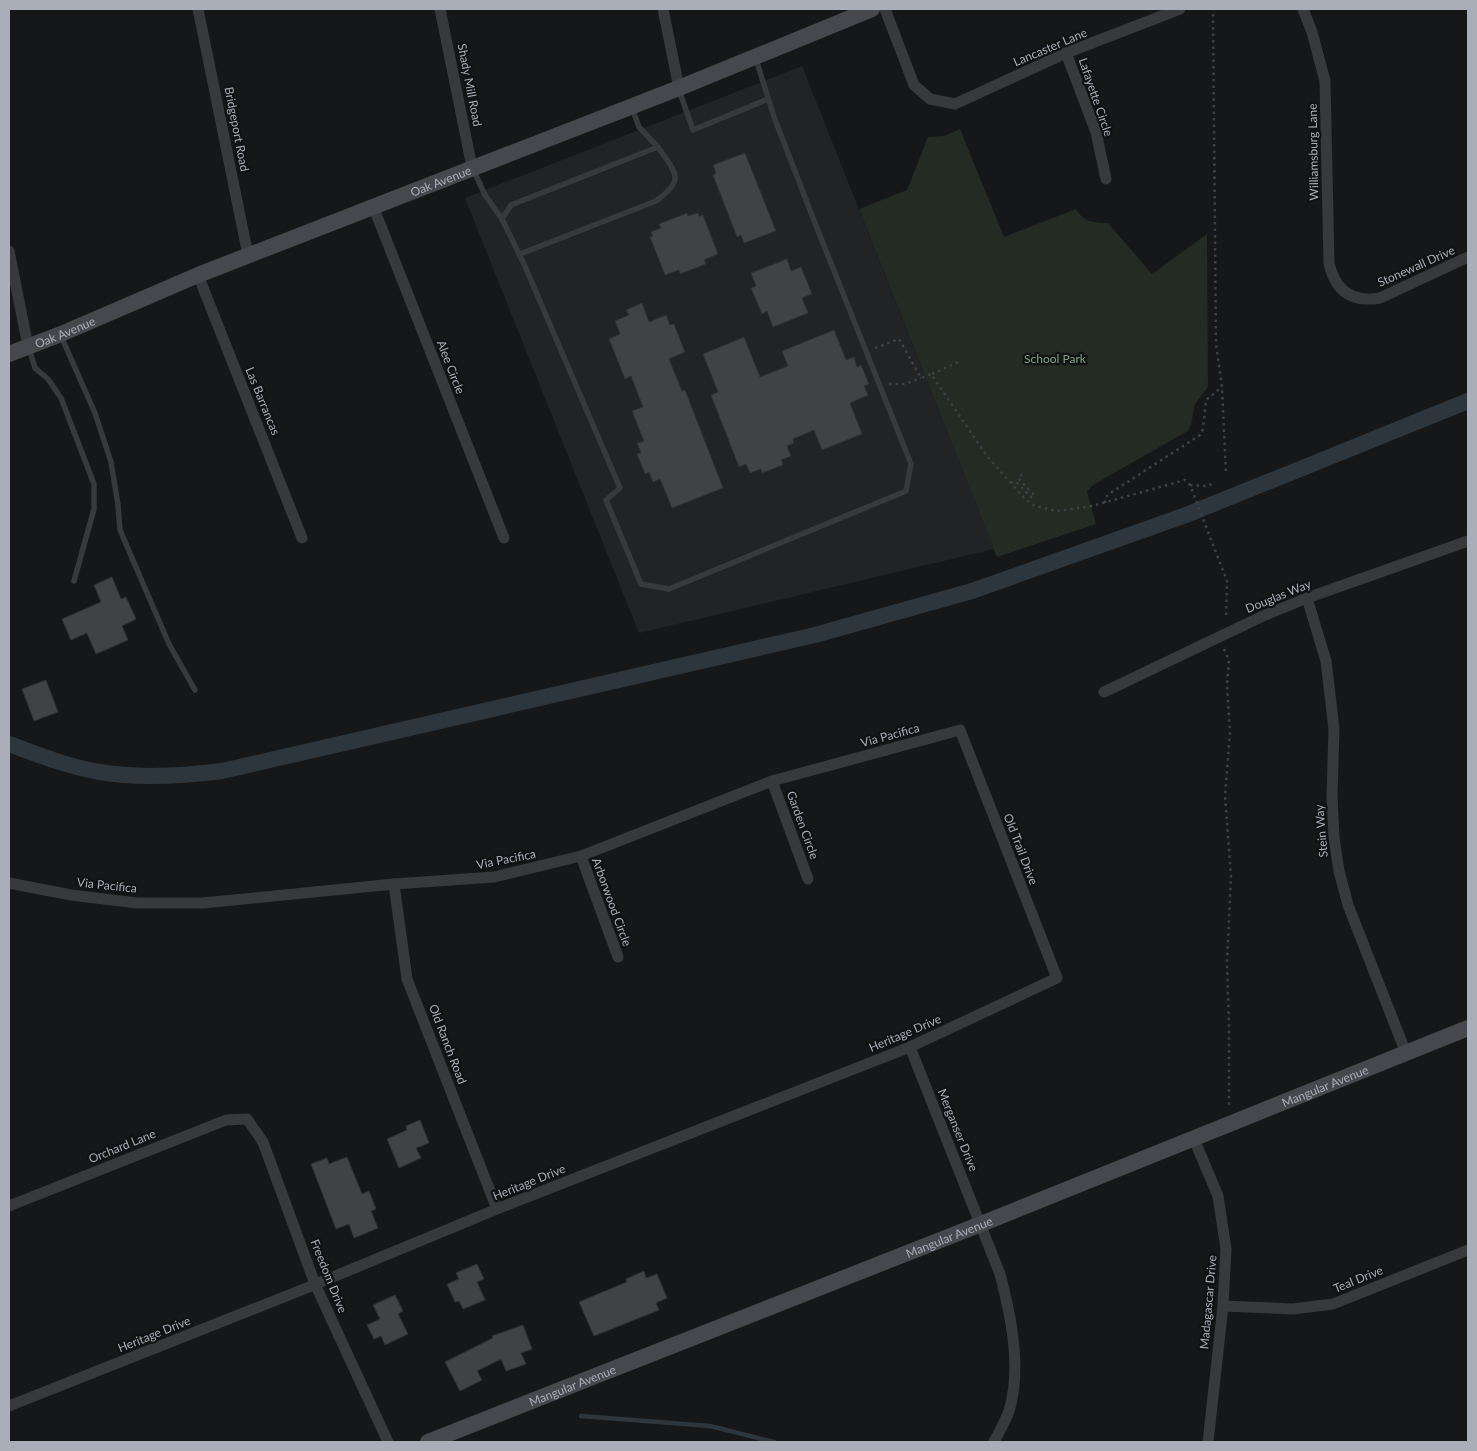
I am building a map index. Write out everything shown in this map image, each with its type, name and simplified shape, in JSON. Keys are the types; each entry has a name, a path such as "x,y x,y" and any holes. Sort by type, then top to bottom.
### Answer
{"street":[{"name":"Bridgeport Road","path":"198,9 248,255"},
{"name":"Shady Mill Road","path":"440,9 472,167"},
{"path":"663,9 679,88"},
{"name":"Oak Avenue","path":"9,354 61,334 198,274 679,88 872,9"},
{"name":"Lancaster Lane","path":"885,9 914,85 930,99 955,104 1066,53 1180,9"},
{"name":"Williamsburg Lane","path":"1303,9 1312,32 1326,81 1329,263 1331,274 1337,285 1346,293"},
{"name":"Lafayette Circle","path":"1066,53 1096,132 1106,179"},
{"name":"Alee Circle","path":"373,206 504,538"},
{"path":"9,251 28,346"},
{"name":"Stonewall Drive","path":"1346,293 1363,299 1380,298 1468,257"},
{"name":"Las Barrancas","path":"198,274 302,538"},
{"name":"Douglas Way","path":"1104,692 1263,616 1307,598 1468,541"},
{"name":"Stein Way","path":"1307,598 1326,661 1333,720 1332,796 1334,838 1339,871 1348,905 1406,1053"},
{"name":"Via Pacifica","path":"9,883 71,895 137,903 203,903 394,884 494,878 581,856 772,781 960,730"},
{"name":"Old Trail Drive","path":"960,730 1057,978"},
{"name":"Garden Circle","path":"772,781 808,880"},
{"name":"Arborwood Circle","path":"581,856 618,956"},
{"name":"Old Ranch Road","path":"394,884 407,979 497,1209"},
{"name":"Heritage Drive","path":"9,1406 497,1209 910,1047 1057,978"},
{"name":"Mangular Avenue","path":"428,1442 1194,1139 1468,1028"},
{"name":"Merganser Drive","path":"910,1047 1000,1274 1012,1334 1015,1380 1009,1411 994,1442"},
{"name":"Orchard Lane","path":"9,1206 226,1120 247,1119"},
{"name":"Freedom Drive","path":"247,1119 263,1142 315,1284 388,1442"},
{"name":"Madagascar Drive","path":"1194,1139 1218,1196 1226,1249 1223,1306 1208,1442"},
{"name":"Teal Drive","path":"1223,1306 1293,1309 1333,1304 1468,1250"}],"lane":[{"path":"472,167 485,195 502,219 520,254 620,488 606,500 641,584 669,589 906,491 911,464 812,218 768,99 756,56"},
{"path":"679,88 693,130 768,99"},
{"path":"520,254 656,201 671,190 675,181 674,171 658,147 639,127 631,106"},
{"path":"502,219 511,205 658,147"},
{"path":"61,334 95,413 111,462 120,530 169,644 194,690"},
{"path":"28,346 35,368 48,380 61,398 94,484 94,509 74,581"}],"path":[{"path":"1213,14 1216,344 1222,387 1226,474"},
{"path":"866,352 899,339 921,378"},
{"path":"879,384 905,384 960,361"},
{"path":"932,374 986,456 1025,499 1035,506 1057,511 1105,503 1185,480 1190,485 1227,580 1226,618"},
{"path":"1105,503 1105,498 1109,494 1200,435 1203,429 1206,400 1222,387"},
{"path":"1011,483 1015,481 1032,498 1034,495 1018,478 1023,473"},
{"path":"1190,485 1205,486 1212,484"},
{"path":"1224,649 1229,660 1227,685 1230,732 1225,796 1231,876 1227,963 1229,1109"}],"shaded area":[{"path":"802,66 994,549 639,633 465,198"}],"green space":[{"name":"School Park","path":"960,129 1004,237 1076,209 1086,219 1094,222 1108,223 1152,274 1207,234 1208,387 1195,404 1188,431 1093,485 1087,492 1096,524 997,557 859,209 907,190 928,137 944,136"}],"building":[{"path":"745,153 776,231 744,243 741,235 737,237 713,175 716,173 713,165"},
{"path":"687,213 688,216 698,213 699,216 703,215 718,254 704,260 706,264 680,274 679,270 665,275 650,237 653,236 651,232 661,228 659,224"},
{"path":"787,259 791,271 801,267 812,294 802,298 808,313 773,327 767,311 762,314 751,288 756,286 751,273"},
{"path":"642,303 649,322 666,315 670,325 674,324 685,352 669,359 682,391 685,390 723,488 672,508 660,479 653,482 649,472 645,474 637,454 641,453 637,443 644,441 632,411 643,407 631,376 625,379 609,339 620,334 615,321 629,315 626,310"},
{"path":"834,330 846,360 854,357 857,367 861,365 869,384 864,386 868,395 850,403 862,434 822,450 814,430 793,439 794,443 787,446 791,456 781,460 783,465 762,473 761,469 750,473 746,464 739,467 711,395 718,392 703,354 744,337 760,377 788,366 782,351"},
{"path":"112,577 121,599 126,597 136,619 122,626 128,640 96,654 87,633 71,640 62,619 101,602 94,585"},
{"path":"46,680 58,712 34,721 22,689"},
{"path":"420,1120 429,1143 416,1148 421,1158 399,1168 387,1139 407,1130 406,1126"},
{"path":"347,1157 362,1194 369,1191 376,1209 371,1211 378,1228 354,1238 349,1224 336,1229 311,1164 327,1158 329,1164"},
{"path":"477,1264 484,1279 477,1282 485,1300 463,1309 459,1301 455,1302 447,1284 459,1279 456,1273"},
{"path":"644,1271 646,1278 657,1274 667,1298 656,1303 659,1310 594,1336 579,1302 627,1282 626,1279"},
{"path":"395,1295 403,1311 398,1314 408,1334 385,1345 381,1336 374,1339 367,1325 380,1319 373,1305"},
{"path":"523,1325 532,1349 521,1353 526,1364 506,1371 501,1359 477,1371 482,1380 460,1391 445,1362 493,1338 492,1336"}],"waterway":[{"path":"9,744 65,764 88,770 130,776 161,776 222,771 815,635 972,591 1186,515 1468,401"},
{"path":"581,1416 710,1426 774,1442"}]}
